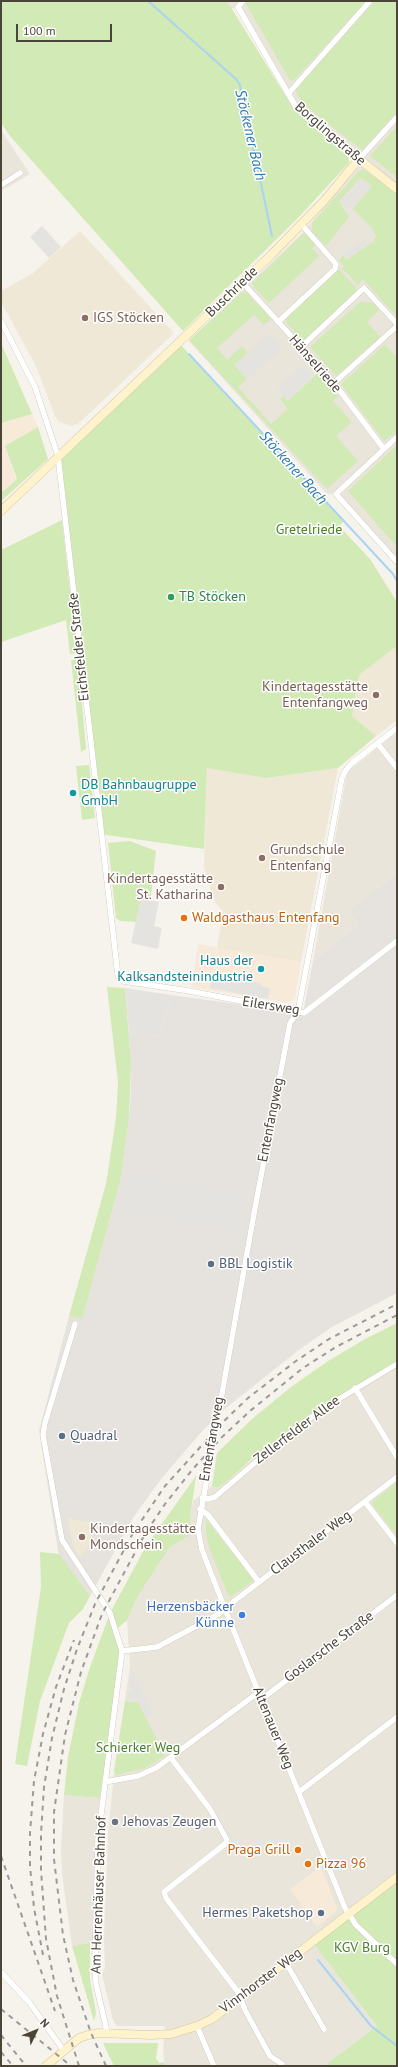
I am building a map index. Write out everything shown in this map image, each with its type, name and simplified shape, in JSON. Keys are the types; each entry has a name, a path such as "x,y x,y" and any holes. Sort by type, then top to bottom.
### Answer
{"street":[{"name":"Borglingstraße","path":"243,1 238,6 296,107 397,189"},
{"path":"288,94 370,1"},
{"name":"Buschriede","path":"1,511 301,224 324,201 397,117"},
{"path":"1,185 20,173"},
{"path":"278,322 335,269 336,264 334,259 301,224"},
{"name":"Hänselriede","path":"242,282 334,383 384,450"},
{"path":"301,346 364,288 397,325 334,383"},
{"name":"Eichsfelder Straße","path":"1,321 35,387 58,456 116,969 118,976 122,981"},
{"path":"397,437 336,494 397,562"},
{"name":"Entenfangweg","path":"199,1540 198,1529 200,1509 290,1023 298,1012 342,778 352,763 397,728"},
{"path":"377,743 397,768"},
{"name":"Eilersweg","path":"122,981 189,991 304,1013 397,941"},
{"name":"Am Herrenhäuser Bahnhof","path":"75,1324 45,1423 43,1436 62,1540 110,1613 122,1651 98,1838 95,1964 96,1984 106,2026 106,2034"},
{"name":"Zellerfelder Allee","path":"202,1498 208,1500 215,1497 292,1431 355,1388 397,1364"},
{"path":"355,1388 397,1458"},
{"name":"Clausthaler Weg","path":"122,1651 157,1646 207,1621 225,1609 397,1477"},
{"path":"365,1502 397,1543"},
{"path":"200,1509 208,1515 259,1582"},
{"name":"Altenauer Weg","path":"199,1540 225,1609 345,1908 356,1925 397,1964"},
{"name":"Goslarsche Straße","path":"262,1698 397,1595"},
{"path":"105,1782 138,1776 156,1768 259,1692"},
{"path":"299,1792 397,1717"},
{"path":"171,1758 210,1809 227,1840 225,1844 164,1892 166,1898 241,1998 270,2056 282,2064"},
{"name":"Vinnhorster Weg","path":"46,2066 79,2038 88,2035 160,2035 197,2026 212,2019 397,1877"},
{"path":"286,1963 324,2029"},
{"path":"1,1972 29,2002 64,2051"},
{"path":"197,2026 214,2066"}],"shaded area":[{"path":"227,1 397,1 397,562 336,494 327,494 189,341 302,233 358,168 359,160 296,107 237,7 231,9"},
{"path":"1,130 30,174 1,191"},
{"path":"360,178 371,186 352,209 350,206 347,209 340,201"},
{"path":"42,226 61,247 49,258 30,237"},
{"name":"IGS Stöcken","path":"80,231 174,333 78,424 70,426 58,421 55,416 36,366 1,302 1,291 33,273"},
{"path":"372,235 371,243 347,258 344,254"},
{"path":"269,334 282,348 248,379 235,365"},
{"path":"303,365 313,375 287,400 277,389"},
{"path":"32,414 38,427 5,446 16,479 1,493 1,423"},
{"name":"Kindertagesstätte Entenfangweg","path":"397,646 397,720 376,736 352,716 359,675"},
{"path":"397,732 397,873 348,910 358,925 313,961 347,772"},
{"name":"Grundschule Entenfang","path":"207,767 266,778 338,768 301,962 217,948 223,912 215,902 204,867"},
{"path":"397,873 397,1293 332,1327 300,1349 226,1408 204,1429 161,1479 133,1518 90,1596 77,1579 60,1563 39,1431 69,1316 82,1318 120,1182 130,1110 131,1072 129,1033 160,1036 171,995 303,1013 313,961 358,925 348,910"},
{"path":"141,898 159,902 154,926 162,928 158,949 131,943"},
{"path":"198,944 301,962 295,998 288,1003 191,987"},
{"path":"212,979 235,983 236,979 261,983 261,986 270,988 268,999 210,988"},
{"path":"125,988 171,995 160,1036 129,1033"},
{"path":"127,1173 245,1195 238,1231 120,1210"},
{"path":"397,1361 397,1877 313,1943 377,2026 324,2066 165,2066 163,2051 165,2026 117,2026 113,2020 102,1974 105,1968 104,1937 108,1836 114,1772 130,1667 127,1620 138,1596 170,1547 190,1535 190,1518 193,1501 212,1486 218,1488 257,1455 323,1406"},
{"name":"Kindertagesstätte Mondschein","path":"67,1518 95,1523 92,1539 87,1549 80,1557 74,1549"},
{"path":"133,1673 153,1713 147,1717 138,1701 127,1699 128,1692 132,1692 129,1682 130,1674"},
{"path":"64,1795 100,1798 94,1880 94,1943 72,1946 62,1873 61,1851"},
{"path":"321,1866 337,1908 336,1912 317,1927 290,1889"}],"green space":[{"path":"1,1 227,1 295,111 349,158 349,163 296,220 183,331 10,136 1,123"},
{"path":"247,1 366,1 293,81 290,80 246,4"},
{"path":"375,1 397,1 397,112 362,150 304,105 295,90"},
{"path":"397,126 397,177 370,156"},
{"path":"363,169 397,194 397,317 363,279 358,285 342,268 344,266 339,260 343,255 346,260 373,242 376,236 372,228 353,209 372,186 361,178 339,201 349,217 326,246 312,231 312,223 359,171"},
{"path":"303,234 306,234 316,244 312,248 319,256 269,303 252,283"},
{"path":"339,269 356,288 357,292 305,339 301,339 286,322 286,319"},
{"path":"242,292 247,293 271,319 264,325 254,315 217,348 227,360 242,346 248,353 234,365 247,379 238,387 271,424 288,409 280,399 283,396 288,401 317,374 338,396 333,401 352,422 336,436 358,461 327,489 189,340"},
{"path":"360,302 373,303 379,310 367,322 380,337 336,376 310,347"},
{"path":"1,343 32,414 1,423"},
{"name":"TB Stöcken","path":"179,343 344,521 339,526 370,559 397,602 397,646 359,675 352,716 376,736 338,768 266,778 207,768 204,849 100,834 58,456"},
{"path":"385,344 397,358 397,431 384,441 341,384"},
{"path":"38,427 48,459 1,501 1,493 17,479 5,446"},
{"path":"397,445 397,547 348,491"},
{"path":"62,520 77,653 70,654 66,620 1,642 1,550"},
{"path":"78,659 86,749 81,752 71,660"},
{"path":"89,765 95,818 82,820 76,766"},
{"path":"130,841 156,851 151,895 146,900 141,899 136,922 120,921 116,918 108,843"},
{"path":"107,987 125,988 131,1062 129,1118 120,1182 82,1319 69,1316 106,1184 116,1118 118,1082"},
{"path":"397,1323 397,1361 323,1406 257,1454 218,1488 212,1486 217,1453 252,1419 291,1387 328,1361 365,1339"},
{"path":"196,1476 190,1518 190,1535 170,1547 138,1596 127,1620 117,1629 122,1651 100,1798 64,1795 68,1757 79,1703 89,1670 110,1613 146,1546"},
{"path":"397,1482 397,1536 372,1504 373,1501"},
{"path":"206,1519 254,1580 231,1597 228,1595 209,1547 206,1533"},
{"path":"40,1552 59,1554 90,1596 83,1609 69,1623 40,1701 27,1766 15,1764 41,1587"},
{"name":"Schierker Weg","path":"125,1701 138,1702 165,1756 145,1768 117,1775 114,1772"},
{"name":"KGV Burg","path":"397,1877 397,2066 324,2066 377,2026 313,1943"},
{"path":"90,1943 90,1979 96,2013 94,2021 72,1946"},
{"path":"103,2043 158,2043 156,2059 160,2063 164,2062 165,2066 114,2066"}],"waterway":[{"name":"Stöckener Bach","path":"148,1 236,79 240,85 267,212"},
{"name":"Stöckener Bach","path":"267,212 272,236"},
{"name":"Stöckener Bach","path":"189,354 393,574 397,581"},
{"path":"318,1960 371,2026 397,2046"}],"railway":[{"path":"79,2066 57,1996 46,1939 41,1870 41,1834 44,1787 52,1738 64,1689 77,1649 95,1604 133,1533 165,1486 224,1421 248,1398 296,1361 329,1339 397,1304"},
{"path":"106,2066 91,2033 73,1980 63,1935 54,1859 54,1812 65,1735 81,1672 102,1614 145,1534 165,1504 192,1470 221,1438 250,1411 303,1368 336,1347 397,1315"},
{"path":"43,1955 34,1908 30,1866 30,1833 34,1781 43,1734 56,1687 74,1640"},
{"path":"1,1856 55,2011"},
{"path":"1,2009 71,2066"},
{"path":"1,2035 26,2066"},
{"path":"1,2052 13,2066"}],"place":[{"name":"IGS Stöcken","path":"85,318"},
{"name":"TB Stöcken","path":"171,597"},
{"name":"Kindertagesstätte Entenfangweg","path":"376,695"},
{"name":"DB Bahnbaugruppe GmbH","path":"73,793"},
{"name":"Grundschule Entenfang","path":"262,858"},
{"name":"Kindertagesstätte St. Katharina","path":"221,887"},
{"name":"Waldgasthaus Entenfang","path":"184,918"},
{"name":"Haus der Kalksandsteinindustrie","path":"261,969"},
{"name":"BBL Logistik","path":"211,1264"},
{"name":"Quadral","path":"62,1436"},
{"name":"Kindertagesstätte Mondschein","path":"82,1537"},
{"name":"Herzensbäcker Künne","path":"242,1615"},
{"name":"Jehovas Zeugen","path":"115,1822"},
{"name":"Praga Grill","path":"298,1850"},
{"name":"Pizza 96","path":"308,1864"},
{"name":"Hermes Paketshop","path":"321,1913"}],"park label":[{"name":"Gretelriede","path":"309,530"}]}
